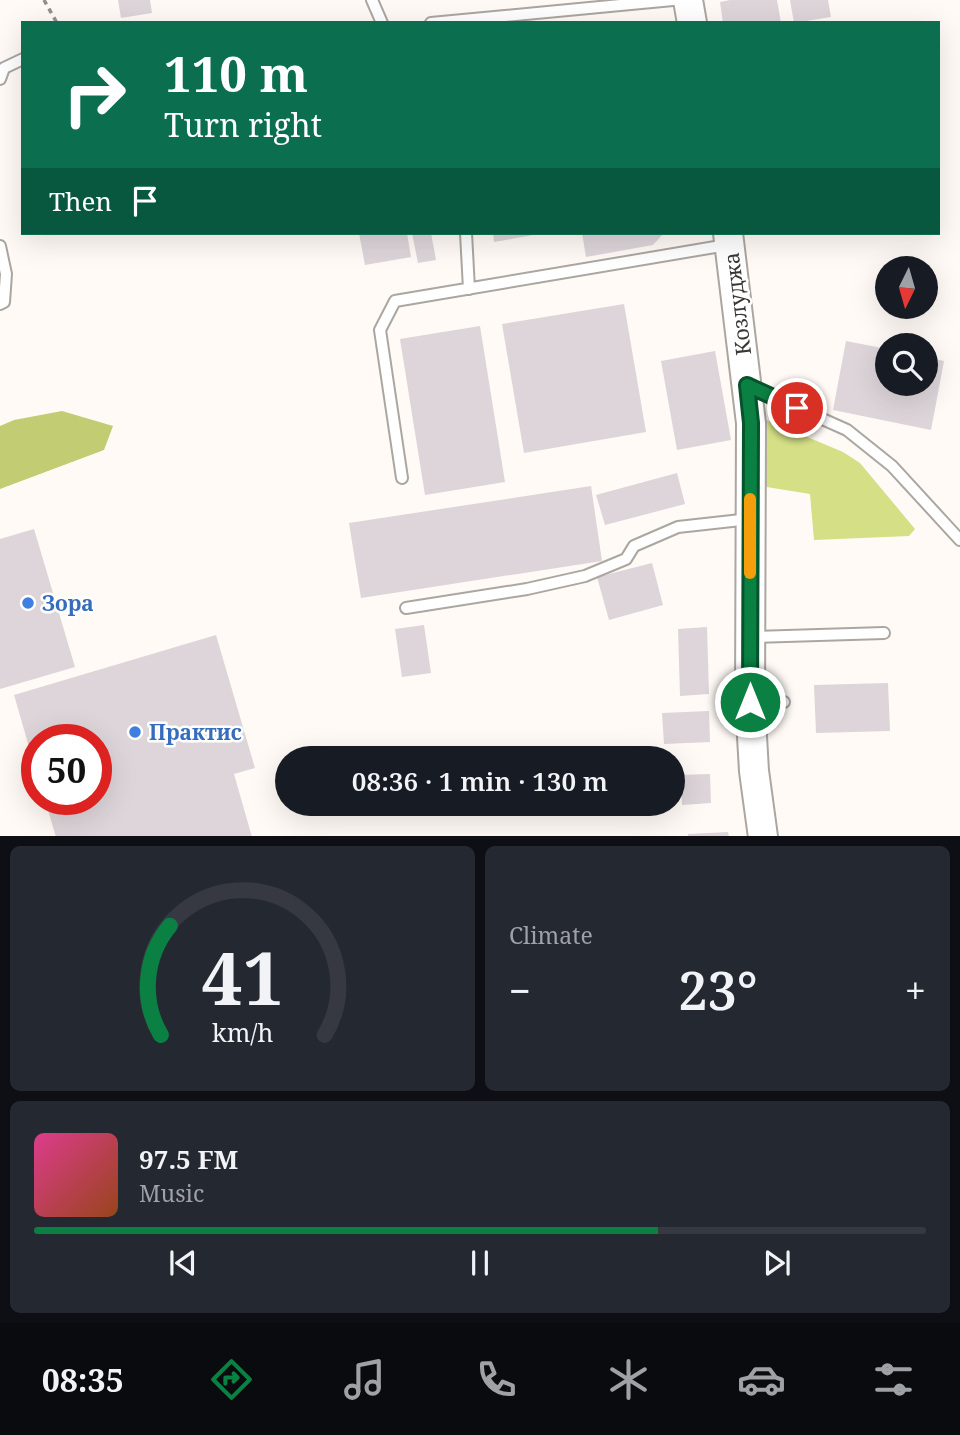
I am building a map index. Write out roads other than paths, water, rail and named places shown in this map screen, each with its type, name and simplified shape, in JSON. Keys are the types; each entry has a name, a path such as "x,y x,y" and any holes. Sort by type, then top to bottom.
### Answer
{"main road":[{"path":"688,0 692,21"},
{"name":"Козлуджа","path":"729,239 751,423 750,702 754,771 763,836"}],"lane":[{"path":"372,0 381,21"},
{"path":"538,0 540,12"},
{"path":"451,21 673,0"},
{"path":"0,79 4,68 21,60"},
{"path":"466,235 469,289"},
{"path":"402,478 380,330 395,301 729,239"},
{"path":"0,246 6,274 4,302 0,304"},
{"path":"747,385 847,430 892,466 960,540"},
{"path":"406,608 527,589 585,576 626,559 634,545 678,527 750,519"},
{"path":"750,638 884,632"},
{"path":"750,702 784,702"}],"place":[{"name":"Зора","path":"28,603"},
{"name":"Практис","path":"135,732"}]}
